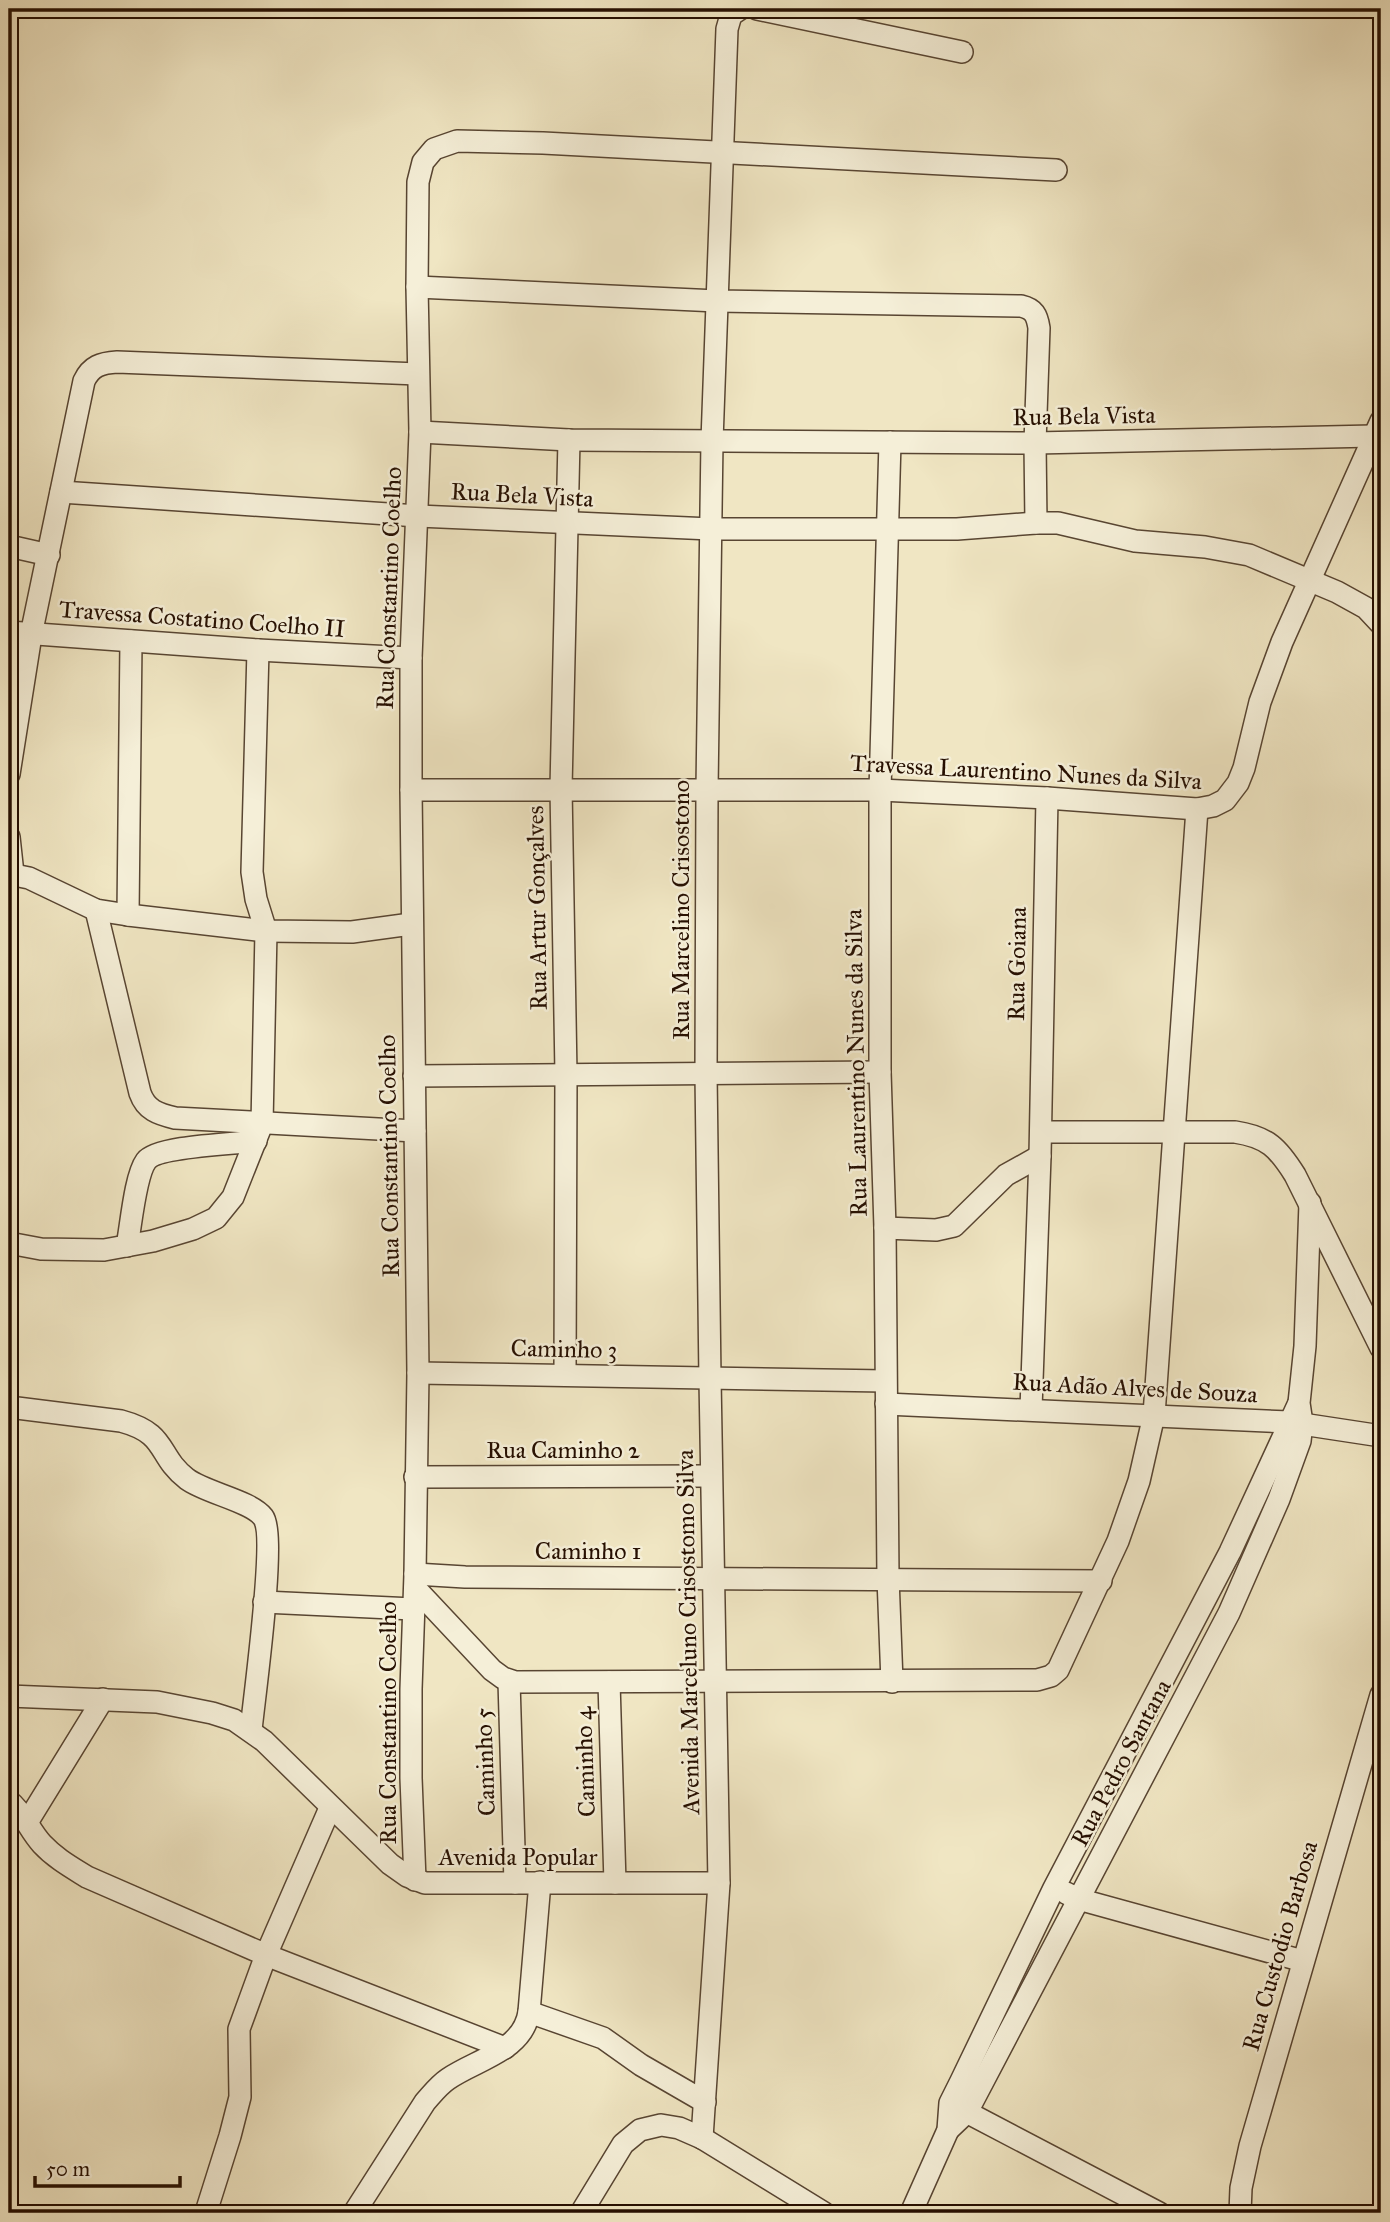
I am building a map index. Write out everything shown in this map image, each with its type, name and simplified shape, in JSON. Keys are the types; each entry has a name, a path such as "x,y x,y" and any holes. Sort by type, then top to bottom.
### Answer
{"street":[{"path":"712,441 727,29 731,15 740,9"},
{"path":"757,9 962,52"},
{"name":"Rua Constantino Coelho","path":"415,1880 411,1778 418,1373 411,924 411,658 420,432 417,287 418,182 421,170 428,155 444,144 457,141 543,143 1056,170"},
{"path":"417,287 717,301 1021,306 1032,310 1036,314 1038,328 1036,523"},
{"path":"9,774 31,635 84,381 88,373 103,363 117,362 418,374"},
{"name":"Rua Bela Vista","path":"420,432 569,440 1035,443 1377,429"},
{"name":"Travessa Laurentino Nunes da Silva","path":"411,790 880,790 1197,809 1213,806 1225,800 1238,783 1268,677 1377,429"},
{"name":"Rua Artur Gonçalves","path":"565,1374 566,1074 561,788 569,440"},
{"name":"Rua Marcelino Crisostono","path":"710,1379 706,1074 712,441"},
{"name":"Rua Laurentino Nunes da Silva","path":"890,442 880,790 880,1072 892,1682"},
{"name":"Rua Bela Vista","path":"61,492 418,516 711,529 980,528 1036,523 1076,527 1135,541 1249,555 1310,579 1366,608 1381,624"},
{"path":"9,546 49,555"},
{"name":"Travessa Costatino Coelho II","path":"9,632 411,658"},
{"path":"128,915 131,641"},
{"path":"9,1243 41,1249 104,1250 180,1233 216,1218 240,1185 259,1133 266,931 256,899 252,872 258,650"},
{"name":"Rua Goiana","path":"1031,1409 1041,1132 1046,798"},
{"path":"414,1591 492,1670 509,1681 892,1682 1045,1679 1058,1670 1101,1581 1129,1511 1139,1481 1154,1415 1197,809"},
{"path":"9,837 11,874 29,878 96,910 266,931 352,932 411,924"},
{"path":"96,910 143,1101 154,1112 175,1118 259,1133"},
{"path":"414,1076 880,1072"},
{"path":"127,1246 142,1169 150,1157 169,1150 259,1133 415,1131"},
{"path":"1041,1132 1235,1132 1263,1139 1284,1157 1310,1203 1381,1348"},
{"path":"885,1228 936,1230 954,1226 1006,1175 1040,1156"},
{"name":"Rua Pedro Santana","path":"959,2108 1079,1899 1234,1602 1279,1499 1300,1440 1297,1416 1305,1346 1310,1203"},
{"name":"Caminho 3","path":"418,1373 885,1381"},
{"name":"Avenida Marceluno Crisostomo Silva","path":"702,2138 719,1883 710,1379"},
{"name":"Rua Adão Alves de Souza","path":"886,1404 1154,1415 1297,1416 1381,1436"},
{"path":"9,1407 121,1420 137,1425 158,1440 173,1465 184,1477 259,1513 264,1518 269,1534 251,1730 212,1713 157,1702 9,1696"},
{"name":"Rua Pedro Santana","path":"911,2213 948,2130 958,2124 959,2108 1054,1888 1205,1602 1297,1416"},
{"name":"Rua Caminho 2","path":"415,1478 711,1476"},
{"name":"Caminho 1","path":"264,1602 414,1591 465,1577 1101,1581"},
{"name":"Caminho 5","path":"509,1681 515,1883"},
{"name":"Caminho 4","path":"609,1682 615,1883"},
{"name":"Rua Custodio Barbosa","path":"1240,2213 1241,2188 1250,2146 1381,1695"},
{"path":"27,1821 103,1699"},
{"name":"Avenida Popular","path":"251,1730 390,1864 415,1880 438,1884 719,1883"},
{"path":"9,1801 43,1844 87,1877 266,1955 505,2048"},
{"path":"207,2209 240,2098 239,2029 266,1955 330,1808"},
{"path":"354,2213 425,2102 437,2088 449,2078 505,2048 522,2034 529,2012 540,1882"},
{"path":"1054,1888 1079,1899 1303,1961"},
{"path":"529,2012 603,2038 640,2066 705,2102"},
{"path":"959,2108 1159,2213"},
{"path":"581,2213 623,2144 640,2130 662,2125 679,2128 702,2138 817,2211"}]}
